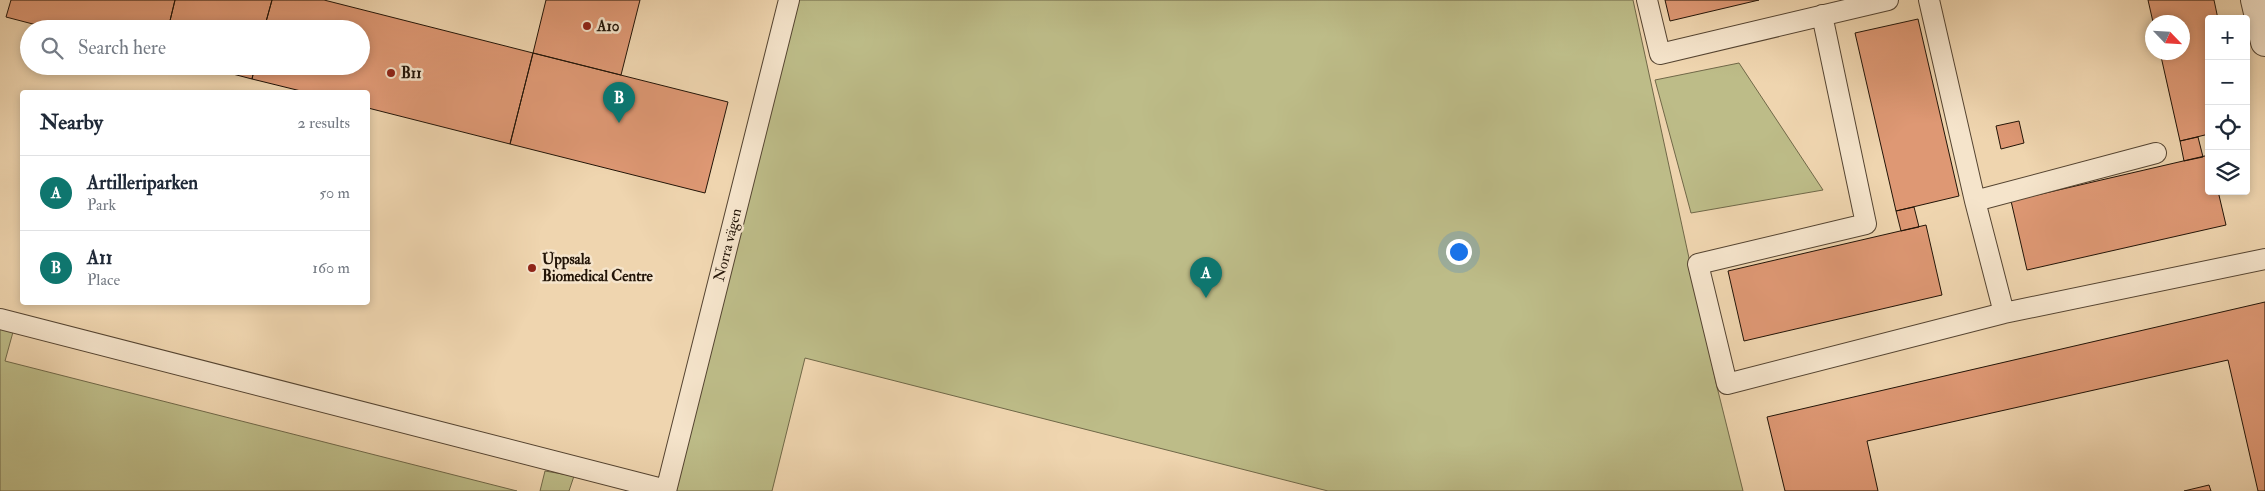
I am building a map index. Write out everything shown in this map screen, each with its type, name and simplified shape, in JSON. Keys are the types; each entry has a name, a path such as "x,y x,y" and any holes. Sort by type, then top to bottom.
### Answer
{"street":[{"path":"2255,0 2265,42"}],"lane":[{"name":"Norra vägen","path":"666,491 789,0"},
{"path":"1647,0 1660,54 1888,0"},
{"path":"1929,0 1975,201 2004,313"},
{"path":"1822,15 1866,224 1698,264 1727,384 2004,313 2265,259"},
{"path":"1975,201 2156,153"},
{"path":"0,318 666,491"}],"shaded area":[{"path":"789,0 1633,0 1717,387 1743,491 1328,491 805,358 772,491 666,491"},
{"path":"1739,63 1823,190 1691,213 1655,80"},
{"path":"0,329 13,332 5,361 517,491 0,491"},
{"path":"545,471 574,476 569,491 540,491"}],"building":[{"path":"11,0 175,0 170,20 20,21 6,17"},
{"path":"175,0 272,0 266,20 170,20"},
{"name":"B11","path":"272,0 324,0 533,53 510,144 370,109 370,90 297,90 252,79 253,75 370,75 370,20 266,20"},
{"name":"A10","path":"546,0 640,0 621,75 533,53"},
{"path":"1665,0 1759,0 1670,21"},
{"path":"2148,0 2214,0 2217,15 2205,15 2205,135 2180,141 2162,60 2190,60 2190,15 2151,15"},
{"path":"1918,19 1959,196 1896,211 1855,33"},
{"path":"533,53 728,102 705,193 510,144"},
{"path":"237,75 253,75 252,79"},
{"path":"2019,121 2024,143 2001,149 1996,126"},
{"path":"2198,137 2203,157 2184,161 2180,141"},
{"path":"2205,156 2205,195 2219,195 2226,225 2027,270 2011,201"},
{"path":"1914,207 1919,227 1901,231 1896,211"},
{"path":"1926,225 1942,295 1744,341 1728,271"},
{"path":"2265,302 2265,491 2258,491 2228,360 1867,441 1878,491 1785,491 1767,417"},
{"path":"2209,485 2211,491 2184,491"}],"place":[{"name":"A10","path":"587,26"},
{"name":"B11","path":"391,73"},
{"name":"A11","path":"619,123"},
{"name":"Uppsala Biomedical Centre","path":"532,268"},
{"name":"Artilleriparken","path":"1206,298"}]}
